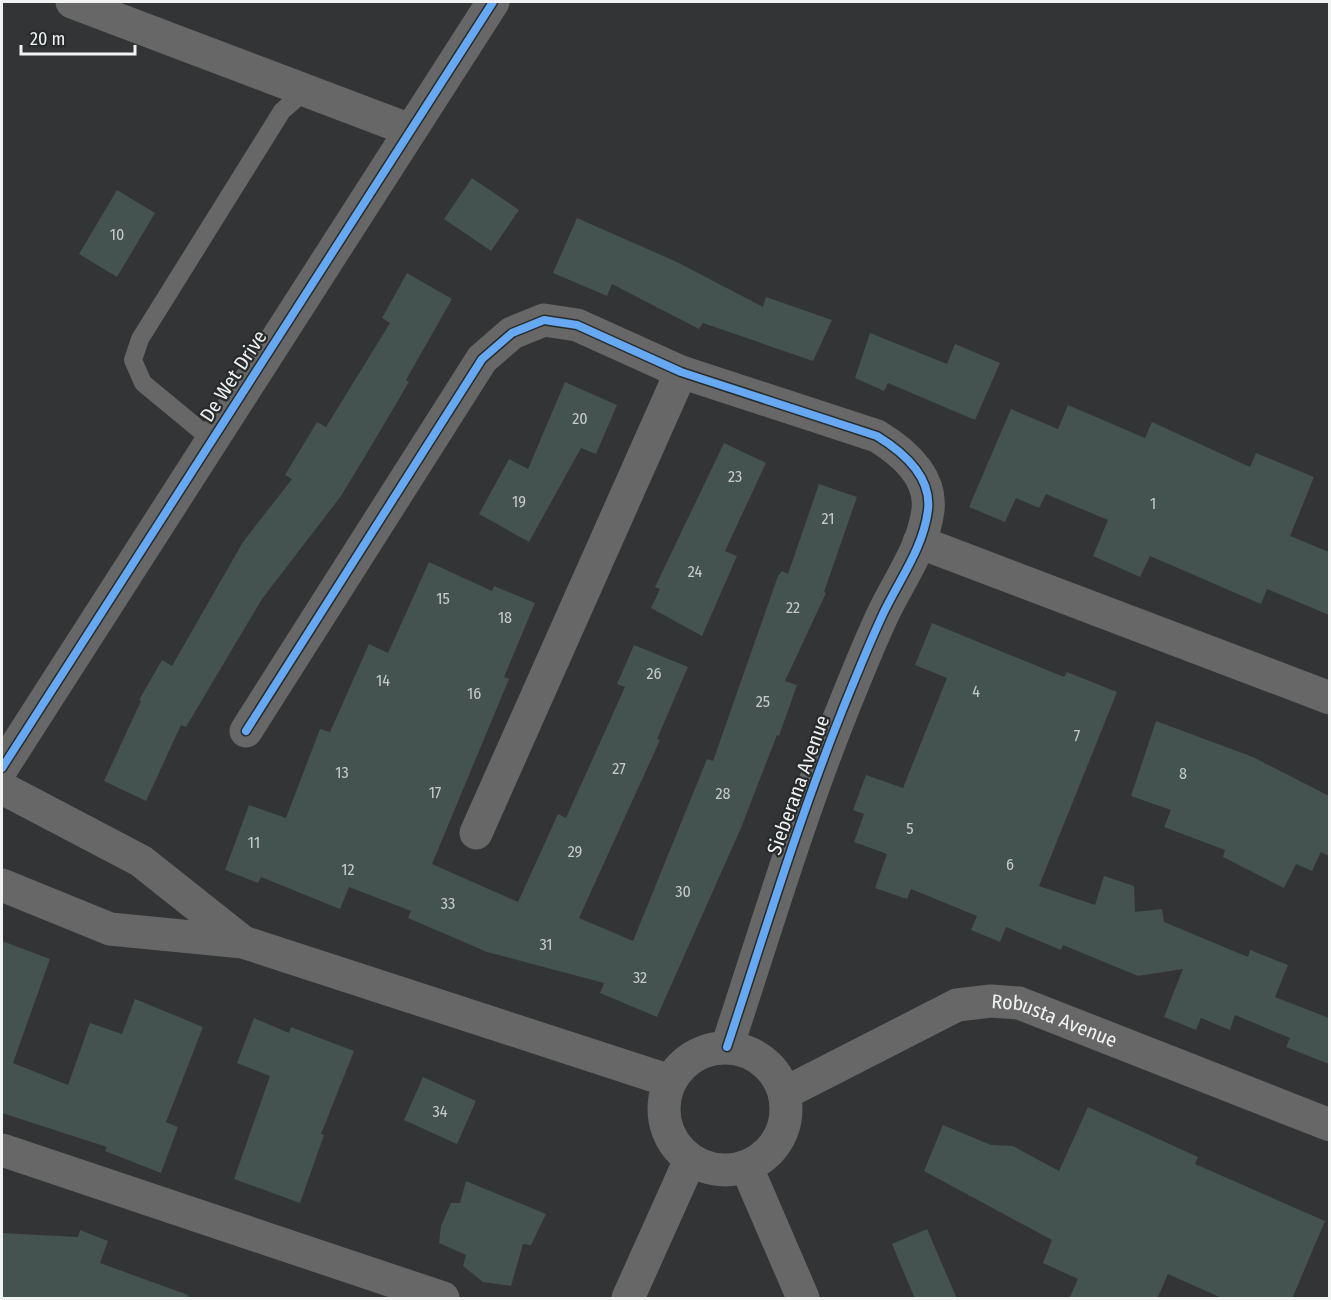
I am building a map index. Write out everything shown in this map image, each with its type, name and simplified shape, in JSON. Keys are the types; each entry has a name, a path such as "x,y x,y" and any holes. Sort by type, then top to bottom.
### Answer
{"street":[{"path":"72,2 410,130"},
{"name":"De Wet Drive","path":"2,768 493,2"},
{"name":"Sieberana Avenue","path":"246,731 482,359 512,333 544,320 577,325 681,372 877,436 900,450 927,488 928,510 919,542 905,575 883,613 806,805 728,1047"},
{"path":"476,833 681,372"},
{"path":"919,542 1329,698"},
{"path":"2,788 141,861 243,942"},
{"path":"2,885 110,929 243,942 670,1081"},
{"name":"Robusta Avenue","path":"785,1093 957,1005 991,1001 1019,1003 1329,1125"},
{"path":"728,1047 747,1051 764,1061 776,1075 785,1093 785,1124 772,1150 747,1168 717,1171 690,1160 669,1135 664,1119 664,1103 670,1081 685,1062 705,1050 728,1047"},
{"path":"2,1150 443,1299"},
{"path":"628,1299 690,1160"},
{"path":"747,1168 803,1299"}],"lane":[{"path":"212,440 143,383 133,360 140,339 282,111 297,98 317,95"}],"building":[{"path":"472,178 519,210 491,251 444,219"},
{"path":"117,190 155,213 117,277 79,254"},
{"path":"577,218 677,262 763,307 766,297 832,320 813,361 703,323 699,329 612,284 607,296 553,273"},
{"path":"407,273 452,299 406,380 409,382 367,453 341,496 262,599 186,727 181,725 146,801 104,781 141,701 139,700 162,660 172,666 243,542 292,479 285,475 317,422 326,427 390,323 382,318"},
{"path":"870,333 947,364 955,344 1000,363 975,420 888,383 884,391 855,378"},
{"path":"565,382 617,405 596,454 581,448 529,542 479,514 509,459 528,469"},
{"path":"1068,405 1145,438 1152,422 1250,467 1256,453 1314,477 1290,536 1329,552 1329,615 1267,589 1261,604 1150,556 1140,577 1093,556 1108,520 1046,494 1039,508 1016,498 1005,522 969,507 1011,409 1058,429"},
{"path":"724,443 766,463 725,551 737,556 702,636 651,608 660,589 655,587"},
{"path":"819,484 857,497 824,592 826,593 785,681 797,685 779,736 777,735 741,828 657,1017 600,993 604,983 487,952 408,918 411,911 349,887 340,909 261,877 258,883 225,870 249,805 286,818 320,729 330,732 369,644 388,653 429,562 492,591 494,586 535,603 504,677 509,679 432,864 518,902 558,814 566,818 625,687 617,684 634,645 688,667 657,739 660,740 579,918 633,941 707,759 713,761 778,576 782,571 788,574"},
{"path":"932,623 1064,677 1067,672 1117,692 1039,886 1095,905 1104,876 1134,886 1135,912 1162,909 1164,922 1248,957 1250,950 1288,965 1275,997 1329,1018 1329,1064 1286,1047 1290,1038 1235,1015 1230,1030 1201,1018 1196,1030 1164,1017 1183,969 1138,976 1063,945 1061,950 1006,927 1000,942 971,930 977,916 911,889 907,899 875,888 887,854 854,842 864,814 853,810 866,775 903,788 947,678 915,665"},
{"path":"1156,721 1253,757 1329,796 1329,856 1321,852 1312,871 1296,864 1284,888 1223,857 1225,850 1164,827 1171,810 1131,796"},
{"path":"2,941 50,959 13,1063 68,1085 90,1023 122,1034 135,999 203,1027 166,1122 178,1127 161,1173 105,1151 107,1147 2,1113"},
{"path":"254,1018 289,1033 291,1027 354,1051 321,1134 324,1135 300,1203 234,1179 270,1076 237,1063"},
{"path":"423,1077 476,1101 457,1144 404,1120"},
{"path":"1088,1107 1198,1157 1195,1164 1325,1221 1292,1299 1224,1299 1168,1274 1157,1299 1069,1299 1078,1279 1043,1263 1052,1240 924,1171 943,1125 991,1145 1013,1146 1059,1171"},
{"path":"466,1181 546,1214 531,1245 523,1244 511,1286 483,1282 463,1266 466,1255 439,1243 441,1226 451,1203 460,1203"},
{"path":"927,1229 957,1299 915,1299 892,1244"},
{"path":"80,1230 108,1241 100,1263 188,1295 187,1299 2,1299 2,1233 78,1237"}],"cycle path":[{"path":"2,768 493,2"},
{"path":"246,731 482,359 512,333 544,320 577,325 681,372 877,436 887,442 914,466 925,486 928,498 925,524 910,564 872,638 826,752 727,1047"}]}
